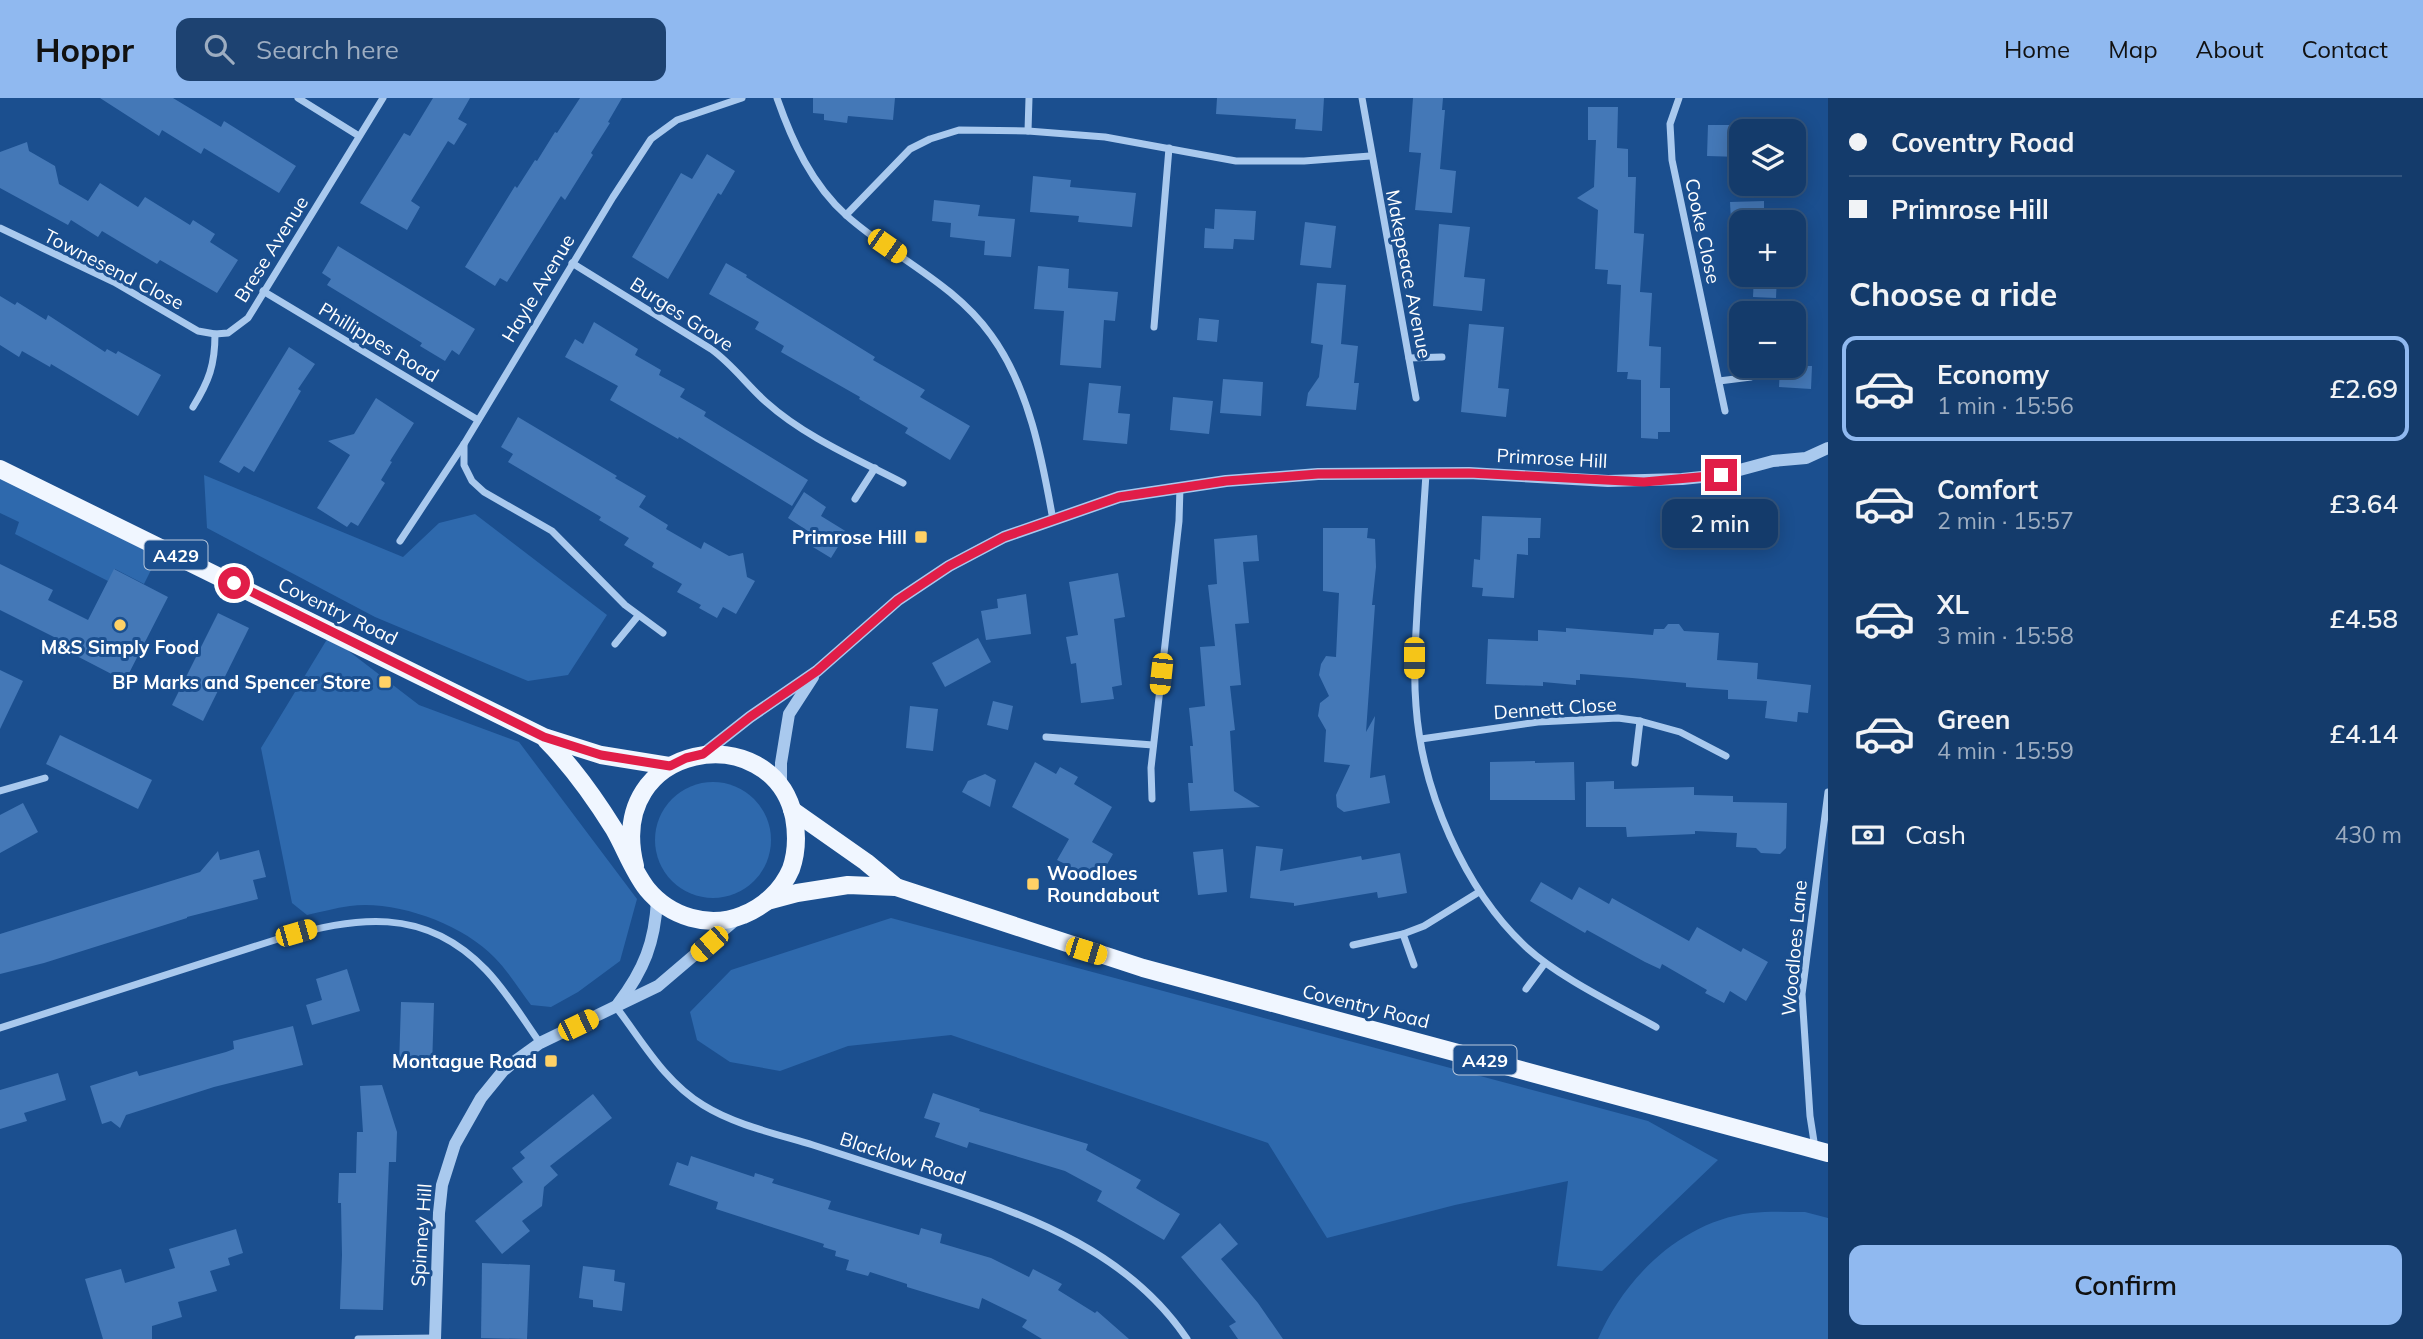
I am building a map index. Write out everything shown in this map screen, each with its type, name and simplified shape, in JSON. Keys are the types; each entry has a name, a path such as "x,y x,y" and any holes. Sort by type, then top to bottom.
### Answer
{"main road":[{"name":"Coventry Road","path":"0,468 544,737 601,755 670,766"},
{"name":"Coventry Road","path":"544,737 587,788 646,887 657,900 682,915 710,921 739,917 754,911 767,901 781,886 791,869 797,830 792,810 781,788 766,772 747,761 725,755 703,754 686,758 654,779 642,794 630,832 635,866"},
{"name":"Coventry Road","path":"792,810 866,862 896,887"},
{"name":"Coventry Road","path":"767,901 797,893 848,886 896,887 1143,968 1822,1151"}],"street":[{"path":"298,98 359,136"},
{"name":"Brese Avenue","path":"215,334 228,333 243,323 383,98"},
{"name":"Hayle Avenue","path":"400,541 464,444 572,263 651,139 677,120 742,98"},
{"path":"777,98 804,163 822,189 846,215 953,296 990,334 1015,376 1025,405 1053,521"},
{"path":"1028,131 1029,98"},
{"name":"Makepeace Avenue","path":"1362,98 1370,156 1416,398"},
{"name":"Cooke Close","path":"1679,98 1670,124 1672,160 1725,411"},
{"path":"846,215 910,149 959,130 1028,131 1105,138 1236,161 1336,160 1370,156"},
{"path":"1154,327 1169,148"},
{"name":"Townesend Close","path":"0,228 114,282 198,331 215,334"},
{"name":"Burges Grove","path":"572,263 712,349 765,401 791,422 903,483"},
{"name":"Phillippes Road","path":"263,291 478,420"},
{"path":"193,407 210,376 215,356 215,334"},
{"path":"1409,358 1442,357"},
{"path":"1719,381 1743,378"},
{"path":"464,444 464,465 472,481 484,492 552,531 638,616 663,634"},
{"name":"Primrose Hill","path":"703,754 750,717 817,671 874,619 940,572 1004,537 1119,497 1180,487 1318,474 1469,473 1608,481 1682,480 1721,475 1773,461 1806,458 1828,448"},
{"path":"855,499 875,468"},
{"path":"1426,474 1414,658 1416,710 1429,779 1439,808 1479,892 1504,924 1545,963 1656,1027"},
{"path":"1152,799 1153,745 1179,521 1180,487"},
{"path":"615,645 638,616"},
{"name":"Primrose Hill","path":"781,788 781,763 789,714 817,671"},
{"name":"Dennett Close","path":"1421,739 1538,722 1618,718 1680,732 1726,756"},
{"path":"1634,763 1640,721"},
{"path":"1046,737 1153,745"},
{"path":"0,791 45,778"},
{"name":"Woodloes Lane","path":"1822,1151 1809,1104 1802,994 1828,792"},
{"path":"1353,945 1403,934 1424,926 1479,892"},
{"name":"Spinney Hill","path":"616,1007 634,982 653,941 657,900"},
{"name":"Spinney Hill","path":"435,1339 439,1213 449,1162 470,1113 491,1085 515,1061 540,1044 658,986 739,917"},
{"path":"0,1028 290,935 366,920 404,923 462,949 488,971 540,1044"},
{"path":"1403,934 1413,965"},
{"path":"1526,989 1545,963"},
{"name":"Blacklow Road","path":"616,1007 669,1078 704,1106 759,1128 993,1204 1071,1237 1135,1281 1166,1312 1186,1339"},
{"path":"358,1339 435,1339"}],"shaded area":[{"path":"0,469 162,548 144,584 115,569 108,581 15,534 19,522 0,513"},
{"path":"204,475 403,557 439,523 475,514 607,615 568,675 528,681 375,617 207,528"},
{"path":"329,636 419,705 519,742 637,899 620,961 578,992 551,1007 531,1005 494,957 481,945 447,925 407,911 368,905 307,915 292,903 261,748"},
{"path":"713,782 735,787 754,799 766,818 771,840 766,862 754,881 735,893 713,898 691,893 672,881 660,862 655,840 660,818 672,799 691,787"},
{"path":"891,918 1648,1121 1718,1160 1602,1271 1557,1266 1568,1181 1455,1205 1327,1238 1268,1143 951,1035 848,1046 780,1071 730,1062 697,1040 690,1012 731,970"},
{"path":"1758,1212 1805,1212 1828,1218 1828,1339 1598,1339 1609,1316 1640,1274 1679,1240 1726,1218"}],"building":[{"path":"100,98 173,98 221,127 224,121 296,166 279,193 204,148 201,154 162,130 159,136"},
{"path":"433,98 470,98 458,119 467,124 454,145 448,141 411,201 420,207 407,230 360,203 404,133 410,136"},
{"path":"580,98 622,98 591,153 593,155 565,200 561,196 507,282 500,278 495,286 465,267 515,186 517,188 535,160 537,161"},
{"path":"813,98 895,98 893,120 848,116 847,123 824,120 824,114 813,113"},
{"path":"1217,98 1324,98 1322,131 1295,129 1296,119 1216,114"},
{"path":"1413,98 1443,98 1442,110 1445,110 1440,169 1456,171 1452,213 1415,210 1421,153 1409,152"},
{"path":"1588,107 1618,107 1617,148 1628,149 1628,177 1636,177 1634,233 1644,234 1640,292 1652,293 1649,346 1661,347 1660,388 1670,388 1670,432 1658,432 1658,439 1641,438 1641,380 1627,379 1628,372 1617,372 1621,285 1607,284 1608,270 1595,269 1598,210 1577,198 1594,187 1596,140 1588,140"},
{"path":"1708,125 1729,125 1729,157 1707,156"},
{"path":"27,142 29,151 55,166 59,184 88,201 100,183 138,207 145,197 190,225 193,220 215,234 210,242 238,260 217,293 160,260 157,264 102,231 98,237 71,220 68,225 0,188 0,152"},
{"path":"707,154 735,171 721,195 718,193 668,279 632,257 681,173 692,179"},
{"path":"1033,176 1071,180 1070,187 1136,193 1132,227 1078,222 1079,216 1030,212"},
{"path":"934,200 980,205 978,216 1015,219 1011,257 984,255 985,241 950,237 951,223 932,221"},
{"path":"1764,201 1764,210 1730,210 1730,202"},
{"path":"1215,209 1256,211 1254,240 1234,239 1233,249 1204,248 1205,228 1214,229"},
{"path":"1305,222 1336,226 1331,268 1300,265"},
{"path":"1439,224 1470,227 1464,277 1485,279 1482,311 1433,306"},
{"path":"338,246 475,329 459,355 452,350 445,361 420,346 422,343 327,285 331,279 322,273"},
{"path":"726,263 875,357 873,360 925,390 920,397 970,426 950,460 905,433 908,428 859,399 860,397 781,352 784,346 755,329 759,322 709,294"},
{"path":"1038,266 1069,269 1068,288 1118,292 1115,321 1104,320 1101,368 1060,365 1064,311 1034,309"},
{"path":"1317,283 1346,285 1341,344 1358,346 1354,383 1359,383 1356,410 1306,406 1308,393 1319,377 1323,345 1311,343"},
{"path":"1753,287 1776,287 1776,298 1753,297"},
{"path":"0,296 15,305 17,302 46,320 48,315 105,352 107,349 116,354 118,351 161,375 138,416 51,364 50,367 22,351 19,357 0,345"},
{"path":"1199,318 1219,320 1217,342 1197,340"},
{"path":"594,322 638,349 635,355 661,370 659,375 685,389 680,397 706,412 704,416 808,480 792,506 679,437 678,439 610,400 618,386 565,357 575,339 583,344"},
{"path":"1469,324 1504,327 1498,388 1509,389 1506,417 1461,412"},
{"path":"289,347 315,364 298,389 301,391 254,472 244,466 239,473 219,462"},
{"path":"1806,366 1812,366 1811,389 1779,387 1779,378 1806,378"},
{"path":"1223,379 1263,382 1261,416 1220,413"},
{"path":"1089,383 1121,386 1118,413 1130,414 1127,444 1083,440"},
{"path":"1173,397 1213,401 1209,434 1170,430"},
{"path":"376,398 414,423 390,461 392,462 381,480 385,483 358,526 351,522 347,527 317,508 350,455 328,441 354,434"},
{"path":"518,417 646,496 639,507 668,525 666,529 701,549 704,542 729,556 743,553 747,577 755,581 736,614 723,607 717,618 699,608 701,605 677,592 682,584 652,567 654,563 624,545 629,538 599,520 601,517 508,462 513,454 501,447"},
{"path":"804,492 826,507 821,516 847,532 831,558 808,544 814,535 788,518"},
{"path":"1482,516 1541,518 1540,538 1528,538 1528,555 1517,554 1514,598 1482,596 1483,588 1472,587 1474,559 1480,560"},
{"path":"1323,528 1368,528 1367,538 1375,539 1376,567 1372,605 1375,605 1366,732 1375,716 1370,778 1385,775 1390,803 1344,812 1337,807 1336,795 1350,765 1324,762 1326,730 1318,716 1320,703 1329,696 1319,675 1321,664 1326,656 1336,657 1339,593 1323,591"},
{"path":"1257,535 1259,561 1243,562 1249,623 1235,624 1241,685 1230,686 1235,730 1230,731 1234,791 1260,807 1190,811 1188,783 1193,783 1190,746 1193,746 1189,708 1205,706 1200,647 1215,646 1208,585 1217,584 1214,539"},
{"name":"M&S Simply Food","path":"0,564 53,590 48,600 88,620 114,569 168,597 125,681 71,653 74,647 0,610"},
{"path":"1118,573 1125,617 1114,619 1122,685 1112,687 1114,699 1081,703 1076,663 1071,664 1066,637 1078,635 1069,582"},
{"path":"1026,594 1031,634 986,640 981,611 998,608 997,599"},
{"path":"218,613 249,628 203,721 172,705"},
{"path":"1668,624 1679,624 1684,631 1719,633 1717,660 1758,663 1757,679 1811,685 1808,713 1798,712 1797,722 1765,718 1767,701 1728,699 1728,690 1686,687 1686,683 1632,678 1580,674 1576,685 1543,682 1543,686 1486,684 1488,639 1538,641 1538,630 1566,632 1566,628 1653,635 1654,629 1664,629"},
{"path":"978,638 991,662 945,687 932,663"},
{"path":"0,670 23,681 0,729"},
{"path":"993,701 1013,706 1008,730 987,725"},
{"path":"910,706 938,709 933,751 906,748"},
{"path":"60,735 152,780 138,809 46,764"},
{"path":"1035,762 1056,774 1060,767 1078,777 1074,784 1112,807 1092,842 1113,854 1098,880 1057,860 1069,839 1012,807"},
{"path":"1490,762 1574,762 1575,800 1490,800"},
{"path":"985,774 996,780 990,807 962,792 968,781"},
{"path":"1614,781 1614,789 1694,787 1694,795 1733,796 1733,802 1787,803 1786,848 1780,854 1761,853 1756,848 1736,847 1737,833 1695,831 1695,834 1627,837 1626,827 1586,827 1586,782"},
{"path":"23,803 38,832 0,853 0,815"},
{"path":"1256,846 1283,849 1280,871 1361,856 1362,860 1400,853 1407,893 1378,898 1377,892 1294,906 1294,903 1250,898"},
{"path":"1223,849 1227,892 1198,895 1193,852"},
{"path":"259,850 266,877 253,880 258,899 187,917 44,963 0,974 0,934 200,872 218,851 220,860"},
{"path":"1541,882 1572,900 1579,887 1609,904 1612,898 1689,941 1697,927 1741,952 1743,948 1768,962 1746,1001 1730,991 1724,1003 1662,964 1660,969 1645,962 1587,930 1585,933 1530,901"},
{"path":"347,969 360,1011 312,1025 306,1005 322,1000 316,979"},
{"path":"401,1002 434,1003 432,1067 399,1066"},
{"path":"293,1026 303,1065 214,1087 126,1115 120,1128 111,1121 102,1124 90,1086 137,1071 139,1076 226,1052 234,1049 233,1041"},
{"path":"58,1073 66,1100 24,1113 27,1121 0,1129 0,1090"},
{"path":"382,1085 397,1132 396,1162 389,1162 383,1310 340,1309 342,1255 339,1173 356,1173 357,1132 363,1132 360,1086"},
{"path":"933,1093 980,1109 979,1111 1088,1144 1086,1150 1141,1180 1136,1188 1180,1214 1164,1240 1097,1201 1102,1191 1065,1171 969,1142 967,1148 935,1137 940,1123 924,1118"},
{"path":"593,1094 612,1118 550,1166 558,1175 544,1187 542,1206 522,1221 530,1231 502,1254 475,1221 523,1182 512,1168 525,1158 520,1152"},
{"path":"691,1156 754,1177 755,1173 774,1179 772,1183 831,1201 828,1209 919,1235 921,1228 942,1234 940,1243 991,1258 1029,1277 1033,1269 1062,1284 1058,1290 1095,1313 1097,1311 1129,1339 1042,1339 1022,1327 1027,1320 982,1298 979,1309 907,1287 907,1284 870,1272 868,1276 846,1270 849,1260 835,1256 836,1251 823,1247 824,1244 716,1209 718,1202 669,1185 677,1162 688,1166"},
{"path":"1220,1223 1238,1244 1221,1259 1258,1303 1283,1339 1238,1339 1229,1326 1236,1322 1181,1257"},
{"path":"236,1229 243,1253 228,1258 230,1265 210,1271 217,1291 178,1302 182,1317 152,1326 152,1339 103,1339 85,1279 121,1269 125,1283 175,1268 169,1249"},
{"path":"482,1263 530,1265 527,1339 481,1338"},
{"path":"583,1266 615,1270 614,1281 625,1283 622,1311 593,1307 593,1300 579,1298"}],"place":[{"name":"Primrose Hill","path":"921,537"},
{"name":"M&S Simply Food","path":"120,625"},
{"name":"BP Marks and Spencer Store","path":"385,682"},
{"name":"Woodloes Roundabout","path":"1033,884"},
{"name":"Montague Road","path":"551,1061"}],"route":[{"path":"234,583 544,737 601,755 670,766 703,754 731,734 750,717 817,671 898,600 949,566 1004,537 1119,497 1226,481 1318,474 1469,473 1644,482 1721,475"}]}
